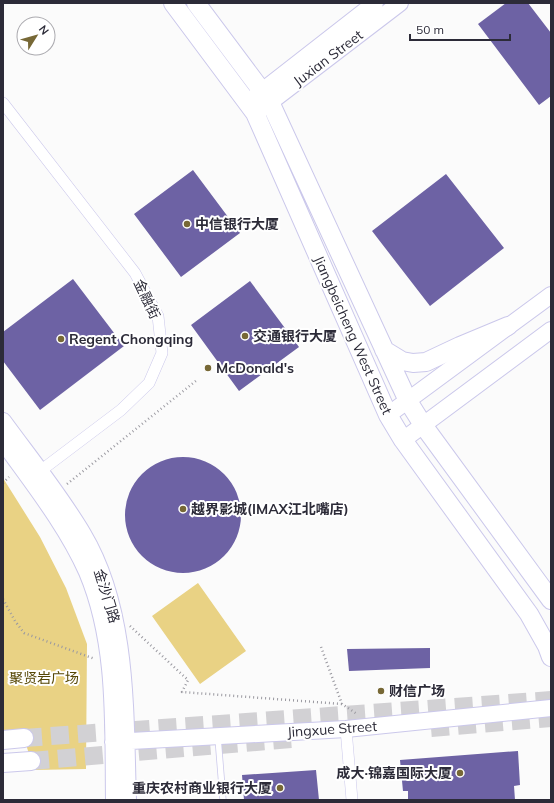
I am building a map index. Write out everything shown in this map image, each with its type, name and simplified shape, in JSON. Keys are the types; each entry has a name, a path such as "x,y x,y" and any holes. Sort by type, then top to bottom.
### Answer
{"main road":[{"name":"Jiangbeicheng West Street","path":"173,3 252,107 388,415 403,440 528,614 547,646 551,657"},
{"name":"Jiangbeicheng West Street","path":"196,3 266,96 408,401 423,426 551,600"},
{"path":"384,350 402,361 412,363 426,362 508,326"},
{"path":"3,740 24,738"},
{"path":"3,763 31,761"}],"street":[{"name":"Juxian Street","path":"252,107 376,3"},
{"name":"Juxian Street","path":"266,96 400,3"},
{"name":"金融街","path":"3,103 135,273 158,316 162,353 149,383 144,389 121,410 35,475"},
{"path":"388,415 551,295"},
{"path":"403,440 551,330"},
{"name":"金沙门路","path":"3,421 35,475 67,534 87,573 99,606 106,634 128,800"},
{"name":"金沙门路","path":"3,442 55,493 84,535 101,574 110,602 119,648 119,741 114,800"},
{"name":"Jingxue Street","path":"119,741 346,729 551,708"},
{"path":"346,729 352,800"}],"lane":[{"path":"218,736 223,800"}],"path":[{"path":"55,493 197,380"},
{"path":"3,483 9,477"},
{"path":"3,599 15,621 24,633 109,663"},
{"path":"127,623 188,680 182,692 342,704 376,726"},
{"path":"321,647 342,704"}],"green space":[{"name":"聚贤岩广场","path":"3,478 40,537 66,588 87,644 86,769 34,770 24,738 3,734"},
{"path":"198,583 246,651 200,684 152,616"}],"building":[{"path":"506,3 528,3 551,33 551,96 539,105 478,24"},
{"name":"中信银行大厦","path":"193,170 240,233 181,277 134,214"},
{"path":"446,174 504,248 430,306 372,231"},
{"name":"Regent Chongqing","path":"73,279 124,346 40,410 3,361 3,332"},
{"name":"交通银行大厦","path":"250,281 299,347 239,391 191,325"},
{"name":"越界影城(IMAX江北嘴店)","path":"183,457 205,461 215,466 224,474 232,483 237,493 241,515 237,537 232,547 224,556 215,564 205,569 183,573 161,569 151,564 142,556 134,547 129,537 125,515 129,493 134,483 142,474 151,466 161,461"},
{"path":"430,648 430,668 349,671 347,649"},
{"name":"成大·锦嘉国际大厦","path":"518,751 520,785 514,786 515,800 408,800 408,791 403,791 400,760"},
{"name":"重庆农村商业银行大厦","path":"316,770 319,800 244,800 242,775"}],"tunnel":[{"path":"24,738 551,700"},
{"path":"431,728 551,718"},
{"path":"31,761 291,739"}],"place":[{"name":"中信银行大厦","path":"187,224"},
{"name":"交通银行大厦","path":"245,336"},
{"name":"Regent Chongqing","path":"61,339"},
{"name":"McDonald's","path":"208,368"},
{"name":"越界影城(IMAX江北嘴店)","path":"183,509"},
{"name":"财信广场","path":"381,691"},
{"name":"成大·锦嘉国际大厦","path":"460,773"},
{"name":"重庆农村商业银行大厦","path":"280,788"}]}
